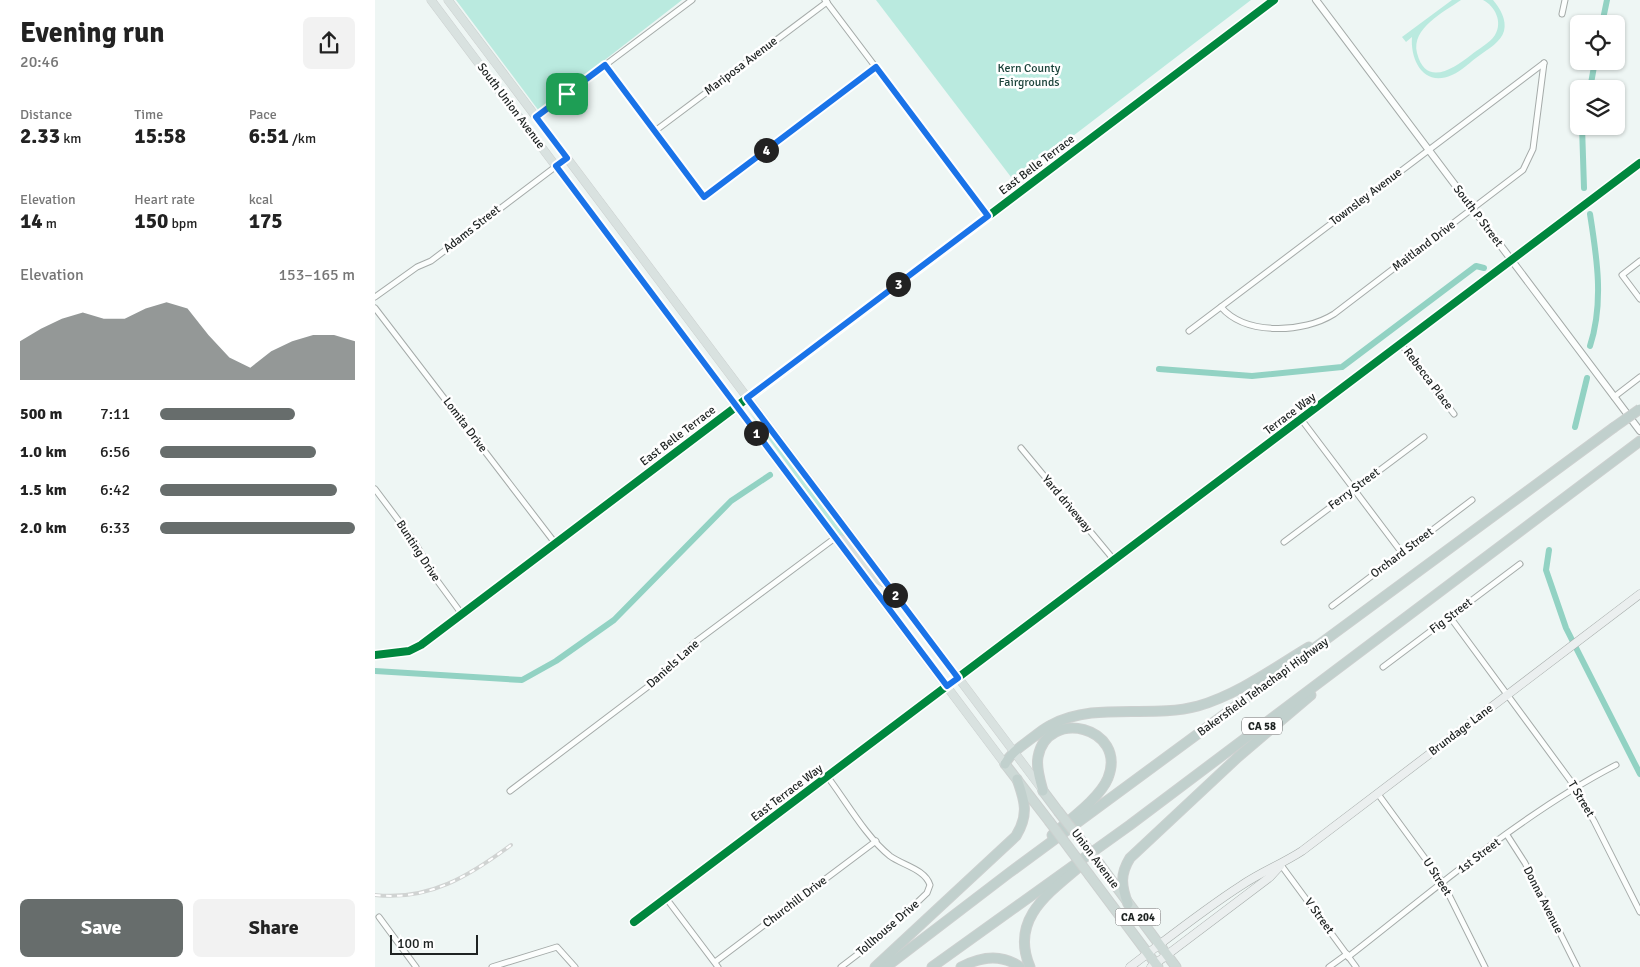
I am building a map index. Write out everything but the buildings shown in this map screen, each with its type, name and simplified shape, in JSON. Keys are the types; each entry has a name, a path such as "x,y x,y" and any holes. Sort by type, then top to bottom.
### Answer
{"highway":[{"name":"Bakersfield Tehachapi Highway","path":"886,967 1009,873 1640,409"},
{"name":"CA 58","path":"932,967 1130,825 1640,442"},
{"path":"1005,764 1013,752 1050,725 1071,717 1092,713 1163,712 1212,701 1239,688 1350,623"},
{"path":"1128,904 1122,881 1126,865 1135,853 1238,757 1364,649"},
{"path":"1009,873 1103,787 1108,778 1111,762 1109,750 1099,735 1086,729 1072,728 1058,731 1047,740 1038,758 1043,791"},
{"name":"Union Avenue","path":"1005,764 1148,954 1155,966"},
{"path":"875,967 1016,836 1023,825 1025,814 1023,797 1017,779"},
{"name":"Union Avenue","path":"1043,791 1175,967"},
{"path":"1030,967 1025,951 1024,936 1029,919 1035,910 1057,886 1130,825"},
{"path":"961,967 981,959 991,958 1006,960 1020,967"}],"main road":[{"name":"South Union Avenue","path":"431,0 835,538 1013,752"},
{"name":"South Union Avenue","path":"448,0 888,585 1005,764"},
{"path":"835,538 845,541 873,576 888,585"},
{"name":"Brundage Lane","path":"1155,966 1166,955 1270,877 1281,865 1378,794 1640,594"},
{"name":"Union Avenue","path":"1013,752 1043,791"},
{"name":"Brundage Lane","path":"1130,967 1240,886 1266,870 1281,865"}],"street":[{"path":"536,117 692,0"},
{"name":"East Belle Terrace","path":"375,655 409,652 415,648 1274,0"},
{"name":"South P Street","path":"1316,0 1640,431"},
{"path":"1562,14 1565,0"},
{"path":"826,1 988,216"},
{"name":"Mariposa Avenue","path":"655,131 826,1"},
{"name":"Townsley Avenue","path":"1189,331 1544,63"},
{"name":"Maitland Drive","path":"1221,307 1239,322 1257,328 1317,323 1334,314 1517,176 1527,163 1534,143 1544,63"},
{"path":"605,65 704,197 876,67"},
{"name":"Adams Street","path":"375,297 417,267 431,262 567,158"},
{"name":"Terrace Way","path":"953,682 1640,163"},
{"path":"1640,261 1622,275 1640,299"},
{"name":"Lomita Drive","path":"375,308 555,543"},
{"name":"Rebecca Place","path":"1401,344 1454,414"},
{"path":"1614,397 1640,377"},
{"path":"1301,419 1402,553"},
{"name":"Ferry Street","path":"1284,542 1424,436"},
{"name":"Yard driveway","path":"1021,448 1114,560"},
{"name":"Bunting Drive","path":"375,489 413,541 436,579 461,613"},
{"name":"Orchard Street","path":"1332,606 1472,500"},
{"name":"Daniels Lane","path":"511,791 659,679 694,643 835,538"},
{"name":"Fig Street","path":"1383,667 1520,564"},
{"name":"T Street","path":"1450,617 1573,787 1594,821 1640,912"},
{"name":"East Terrace Way","path":"634,922 953,682"},
{"name":"1st Street","path":"1329,967 1573,787 1616,765"},
{"path":"827,776 876,841"},
{"name":"U Street","path":"1378,794 1443,883 1485,967"},
{"name":"Donna Avenue","path":"1507,835 1525,863 1577,967"},
{"name":"Tollhouse Drive","path":"841,967 883,935 927,893 930,885 925,877 891,856 876,841"},
{"name":"Churchill Drive","path":"716,965 876,841"},
{"name":"V Street","path":"1281,865 1356,967"},
{"path":"666,898 716,965"},
{"path":"379,917 416,967"},
{"path":"492,967 557,947 575,967"}],"green space":[{"path":"456,0 682,0 539,111"},
{"name":"Kern County Fairgrounds","path":"876,0 1251,0 1014,181"},
{"path":"1452,0 1461,0 1430,22 1424,28 1416,44 1421,64 1427,70 1441,72 1449,69 1493,38 1498,25 1497,15 1491,6 1483,0 1493,0 1504,18 1505,27 1500,39 1494,45 1459,71 1442,78 1434,78 1421,70 1416,63 1413,54 1412,37 1406,42 1402,37"},
{"path":"747,409 793,466 851,544 844,536 837,533"}],"waterway":[{"path":"1604,15 1607,0"},
{"path":"1592,80 1593,70"},
{"path":"1582,135 1584,188"},
{"path":"1590,214 1597,264 1598,297 1597,313 1590,346"},
{"path":"1159,369 1252,376 1342,367 1476,266 1484,268"},
{"path":"1575,427 1587,378"},
{"path":"375,671 522,680 556,661 614,620 731,501 770,475"},
{"path":"1549,550 1546,570 1566,628 1640,774"}],"railway":[{"path":"375,895 395,896 413,894 448,884 480,867 511,845"}],"cycle path":[{"path":"375,655 409,651 421,645 1274,0"},
{"path":"634,922 1640,163"}],"route":[{"path":"605,65 704,197 876,67 988,216 747,398 958,678 947,686 556,166 567,158 536,117 567,94 605,65"}]}
